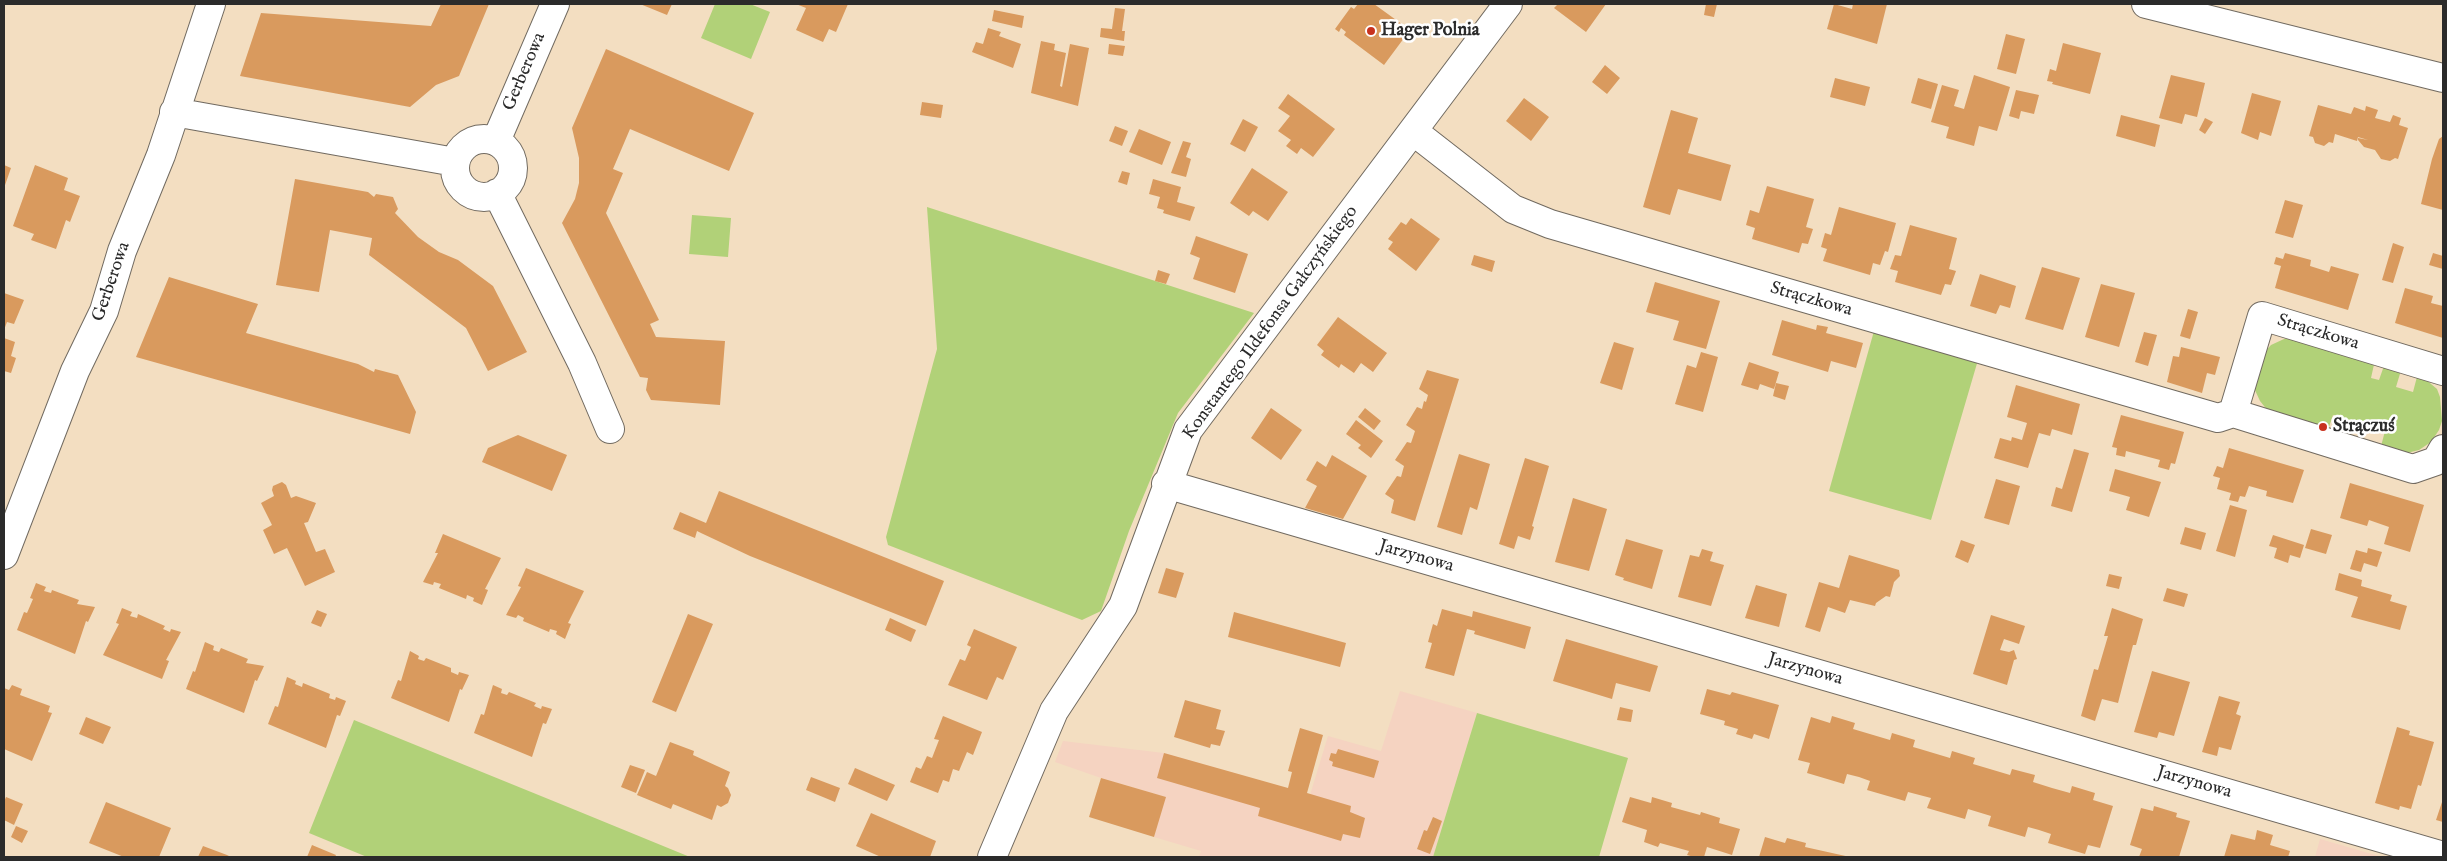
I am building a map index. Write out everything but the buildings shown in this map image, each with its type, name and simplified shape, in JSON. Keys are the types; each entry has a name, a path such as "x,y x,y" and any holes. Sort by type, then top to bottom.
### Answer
{"street":[{"name":"Gerberowa","path":"4,555 75,371 104,311 122,251 161,156 210,4"},
{"name":"Gerberowa","path":"496,141 555,4"},
{"name":"Konstantego Ildefonsa Gałczyńskiego","path":"992,857 1054,711 1123,606 1166,484 1188,430 1508,4"},
{"path":"2146,4 2443,78"},
{"path":"174,112 455,162"},
{"name":"Strączkowa","path":"1413,131 1513,209 1550,224 2218,418 2232,413 2413,469 2436,461 2443,449"},
{"path":"480,139 496,141 508,151 512,166 508,183 497,193 484,196 467,191 458,180 455,162 459,152 469,142 480,139"},
{"path":"497,193 582,363 610,429"},
{"name":"Strączkowa","path":"2232,413 2262,316 2443,371"},
{"name":"Jarzynowa","path":"1166,484 2443,856"}],"shaded area":[{"path":"1400,691 1477,713 1433,857 1199,857 1201,851 1154,837 1165,797 1055,762 1063,741 1164,753 1310,795 1328,736 1381,751"},
{"path":"2320,839 2382,857 2315,857"}],"green space":[{"path":"715,4 750,4 770,12 751,59 701,38"},
{"path":"927,207 1254,313 1178,413 1129,531 1101,611 1082,620 888,545 886,537 937,349"},
{"path":"692,215 731,218 728,257 689,254"},
{"path":"1874,331 1978,360 1931,520 1829,491"},
{"path":"2297,337 2375,360 2371,378 2379,380 2385,363 2402,367 2396,387 2413,392 2418,373 2437,389 2440,397 2442,421 2439,430 2431,442 2419,450 2407,453 2380,450 2385,431 2333,415 2327,433 2268,411 2260,401 2254,388 2263,354 2271,345 2284,339"},
{"path":"1477,713 1628,758 1599,857 1433,857"},
{"path":"354,720 690,857 367,857 309,833"}],"place":[{"name":"Hager Polnia","path":"1371,31"},
{"name":"Strączuś","path":"2323,427"}]}
